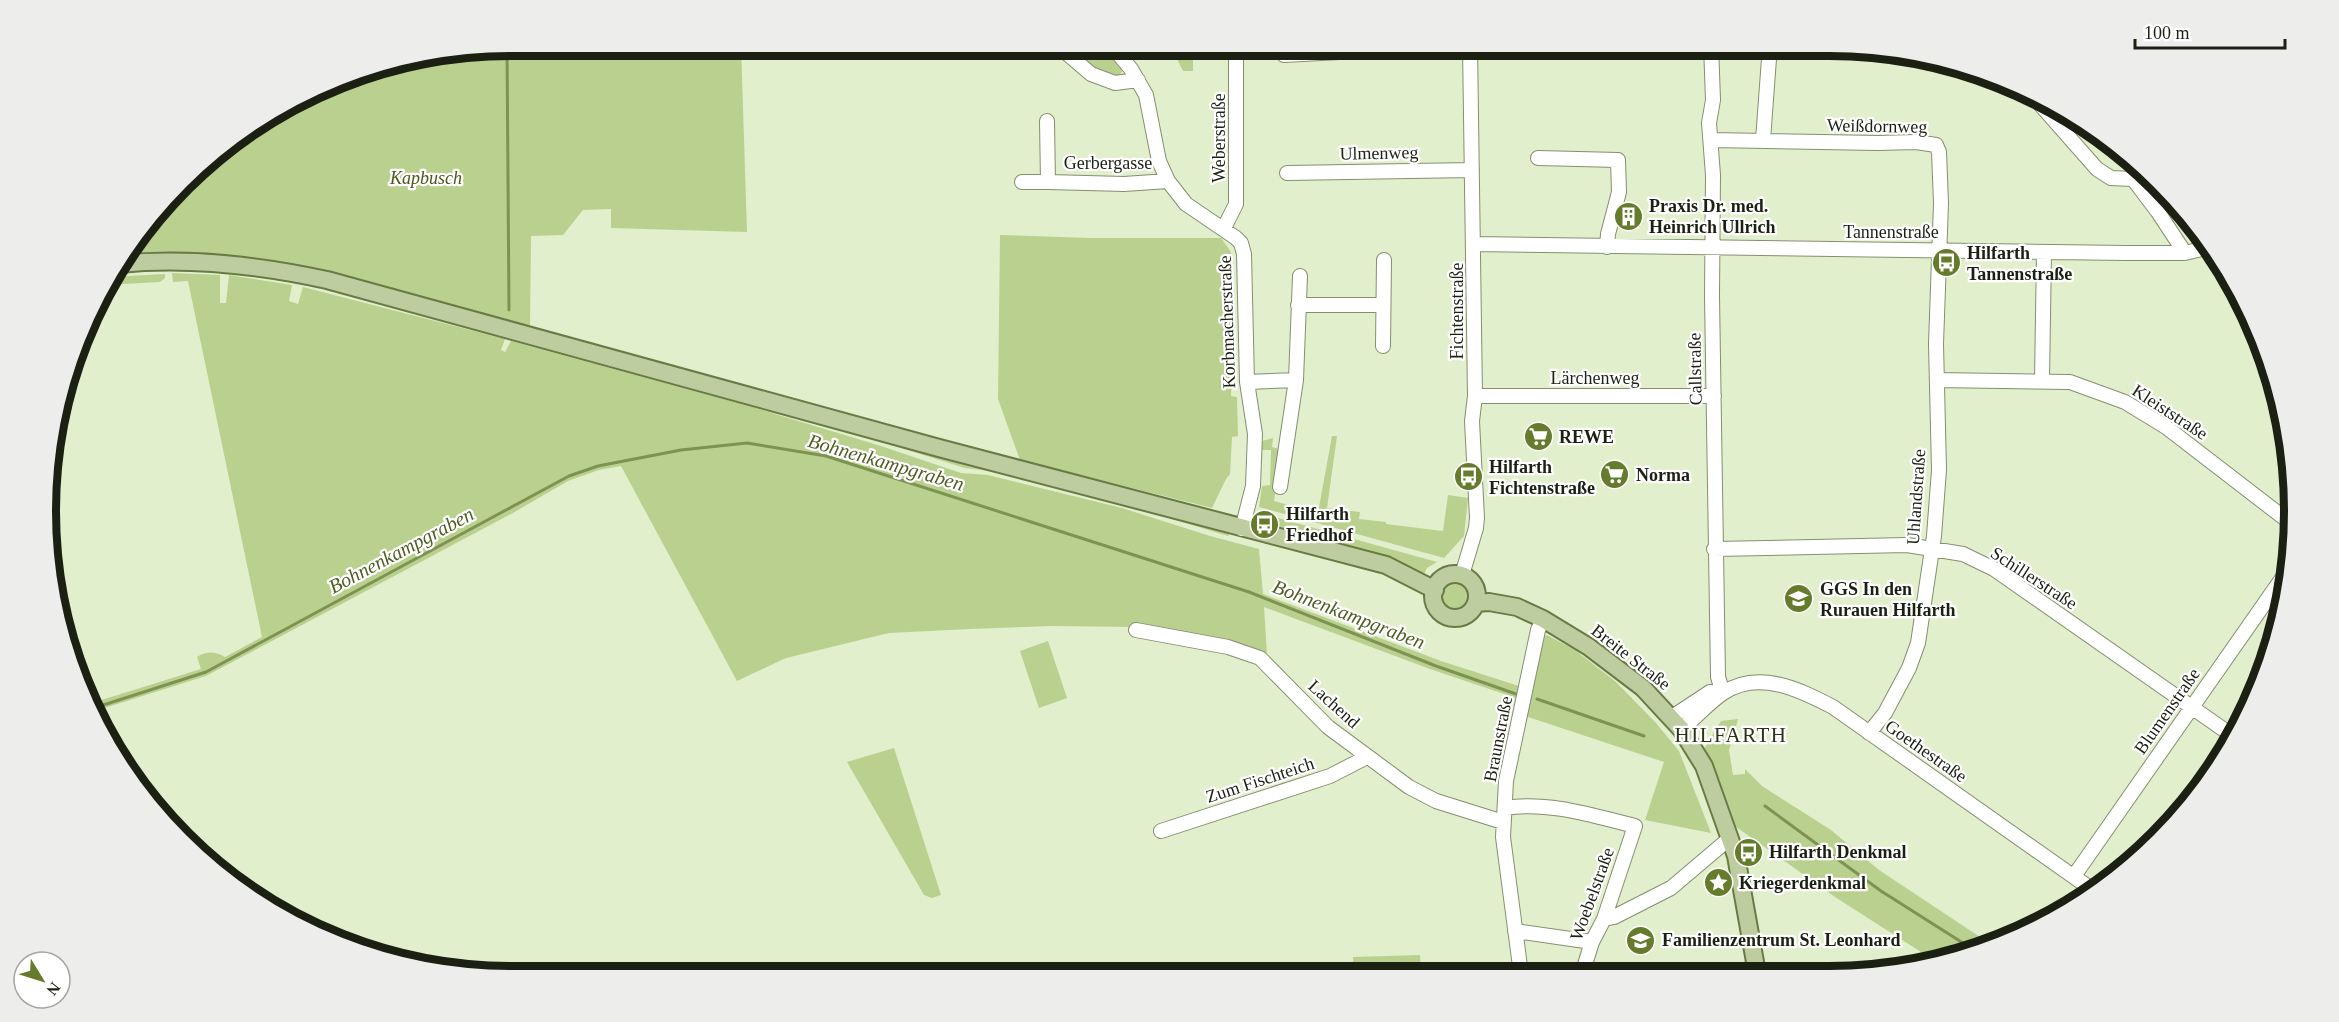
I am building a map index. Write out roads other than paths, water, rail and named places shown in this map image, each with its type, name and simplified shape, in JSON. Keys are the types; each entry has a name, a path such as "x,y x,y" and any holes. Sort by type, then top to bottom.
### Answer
{"main road":[{"path":"129,263 158,260 235,264 281,270 327,280 939,448 1386,565 1434,590"},
{"path":"1453,574 1462,575 1474,585 1477,593 1476,603 1466,616 1449,617 1436,606 1434,590 1444,578 1453,574"},
{"name":"Breite Straße","path":"1476,603 1489,602 1517,607 1543,619 1620,669 1644,688 1676,723 1704,766 1731,838 1738,864 1756,966"}],"street":[{"path":"1070,56 1090,74 1114,83 1138,80"},
{"name":"Korbmacherstraße","path":"1121,56 1146,96 1159,161 1168,180 1186,204 1204,218 1224,228 1241,243 1244,255 1247,382 1255,434 1253,486 1242,529"},
{"name":"Weberstraße","path":"1224,228 1236,204 1236,56"},
{"name":"Fichtenstraße","path":"1462,575 1477,518 1472,421 1475,396 1470,56"},
{"name":"Callstraße","path":"1711,56 1713,100 1709,123 1712,140 1714,549 1718,676 1723,693"},
{"path":"1764,140 1769,56"},
{"path":"2047,112 2097,169 2111,178 2133,179 2136,177"},
{"name":"Gerbergasse","path":"1047,121 1048,182"},
{"name":"Weißdornweg","path":"1712,140 1916,142 1936,145 1939,152 1940,172 1939,250"},
{"path":"1538,158 1618,160 1619,192 1607,247"},
{"name":"Ulmenweg","path":"1287,173 1472,170"},
{"path":"2133,179 2185,253"},
{"name":"Gerbergasse","path":"1022,182 1124,184 1168,180"},
{"name":"Tannenstraße","path":"1474,243 1712,249 2044,252 2185,253 2200,249"},
{"name":"Uhlandstraße","path":"1869,733 1885,713 1909,668 1917,643 1931,549 1939,470 1937,380 1939,250"},
{"path":"2042,380 2044,252"},
{"path":"1383,346 1384,260"},
{"path":"1281,487 1296,380 1300,276"},
{"path":"1298,304 1383,305"},
{"path":"1247,382 1296,380"},
{"name":"Kleiststraße","path":"1937,380 2070,382 2125,402 2166,427 2284,518"},
{"name":"Lärchenweg","path":"1475,396 1714,396"},
{"name":"Schillerstraße","path":"1714,549 1907,545 1963,554 1994,569 2226,731"},
{"name":"Blumenstraße","path":"2074,876 2278,585"},
{"name":"Braunstraße","path":"1520,966 1503,837 1506,781 1538,630 1543,619"},
{"name":"Lachend","path":"1136,630 1228,647 1260,658 1328,727 1409,787 1436,801 1504,815 1524,806 1556,809 1635,826"},
{"name":"Goethestraße","path":"1676,723 1710,692 1723,693 1750,683 1787,686 1805,692 1833,707 2087,886"},
{"name":"Zum Fischteich","path":"1161,831 1330,776 1367,757"},
{"name":"Woebelstraße","path":"1585,966 1604,919 1635,826"},
{"path":"1604,919 1614,918 1671,888 1731,838"},
{"path":"1515,931 1593,942"}],"waterway":[{"path":"507,56 509,310"},
{"name":"Bohnenkampgraben","path":"99,706 206,672 569,476 598,466 681,450 747,443 826,456 1249,592 1436,666 1516,694"},
{"name":"Bohnenkampgraben","path":"1537,699 1644,736"},
{"name":"Bohnenkampgraben","path":"1765,806 1881,891 1966,945"}],"place":[{"name":"Praxis Dr. med. Heinrich Ullrich","path":"1628,216"},
{"name":"Hilfarth Tannenstraße","path":"1946,263"},
{"name":"REWE","path":"1538,437"},
{"name":"Norma","path":"1615,475"},
{"name":"Hilfarth Fichtenstraße","path":"1468,477"},
{"name":"Hilfarth Friedhof","path":"1265,524"},
{"name":"GGS In den Rurauen Hilfarth","path":"1799,599"},
{"name":"Hilfarth Denkmal","path":"1748,852"},
{"name":"Kriegerdenkmal","path":"1718,883"},
{"name":"Familienzentrum St. Leonhard","path":"1641,940"}],"district":[{"name":"HILFARTH","path":"1731,735"}],"park label":[{"name":"Kapbusch","path":"426,178"}]}
